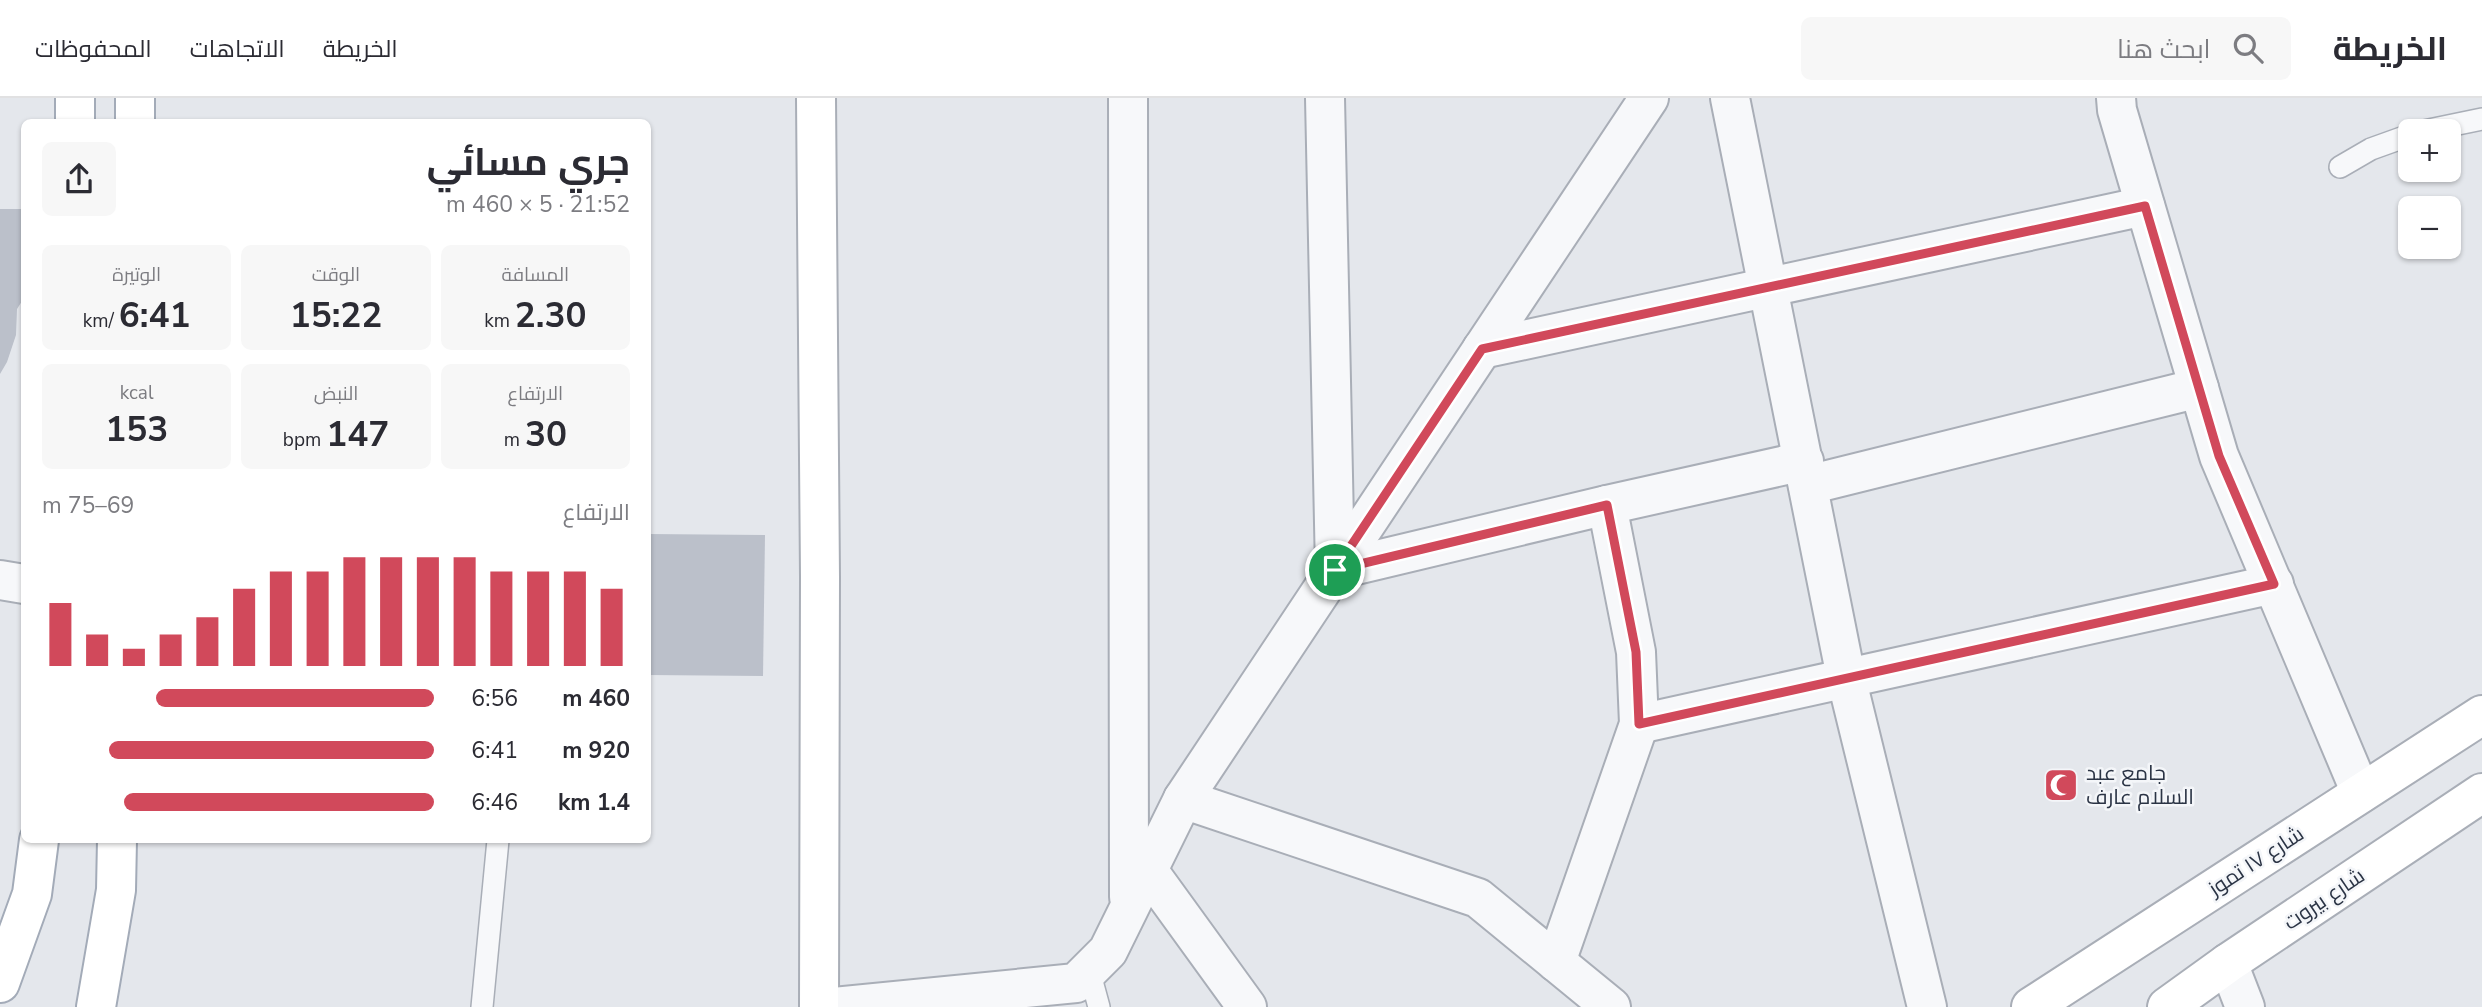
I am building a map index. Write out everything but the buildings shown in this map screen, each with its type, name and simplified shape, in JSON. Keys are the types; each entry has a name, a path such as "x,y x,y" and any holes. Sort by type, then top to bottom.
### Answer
{"main road":[{"path":"75,98 75,119"},
{"path":"135,98 135,119"},
{"path":"816,98 820,577 819,1007"},
{"name":"شارع ١٧ تموز","path":"2031,1007 2482,715"},
{"name":"شارع بيروت","path":"2167,1007 2228,963 2482,793"},
{"path":"0,983 32,894 39,843"},
{"path":"96,1007 116,890 117,843"}],"street":[{"path":"1128,98 1129,906"},
{"path":"1325,98 1335,570"},
{"path":"834,1007 1076,983 1108,951 1183,799 1649,98"},
{"path":"1730,98 1846,677 1927,1007"},
{"path":"2116,98 2117,110 2219,456 2361,793"},
{"path":"1482,349 2145,206"},
{"path":"1335,570 1607,505 1806,473 2199,388"},
{"path":"1556,962 1639,724 1636,652 1607,505"},
{"path":"0,580 21,584"},
{"path":"1639,724 2274,584"},
{"path":"1183,799 1478,898 1611,1007"},
{"path":"1147,869 1247,1007"},
{"path":"2228,963 2245,1007"}],"lane":[{"path":"2461,123 2482,119"},
{"path":"2340,167 2371,149 2398,139"},
{"path":"482,1007 498,843"},
{"path":"1089,970 1098,1007"}],"place":[{"name":"جامع عبد السلام عارف","path":"2061,785"}],"route":[{"path":"2145,206 2219,456 2274,584 1639,724 1636,652 1607,505 1335,570 1482,349 2145,206"}]}
